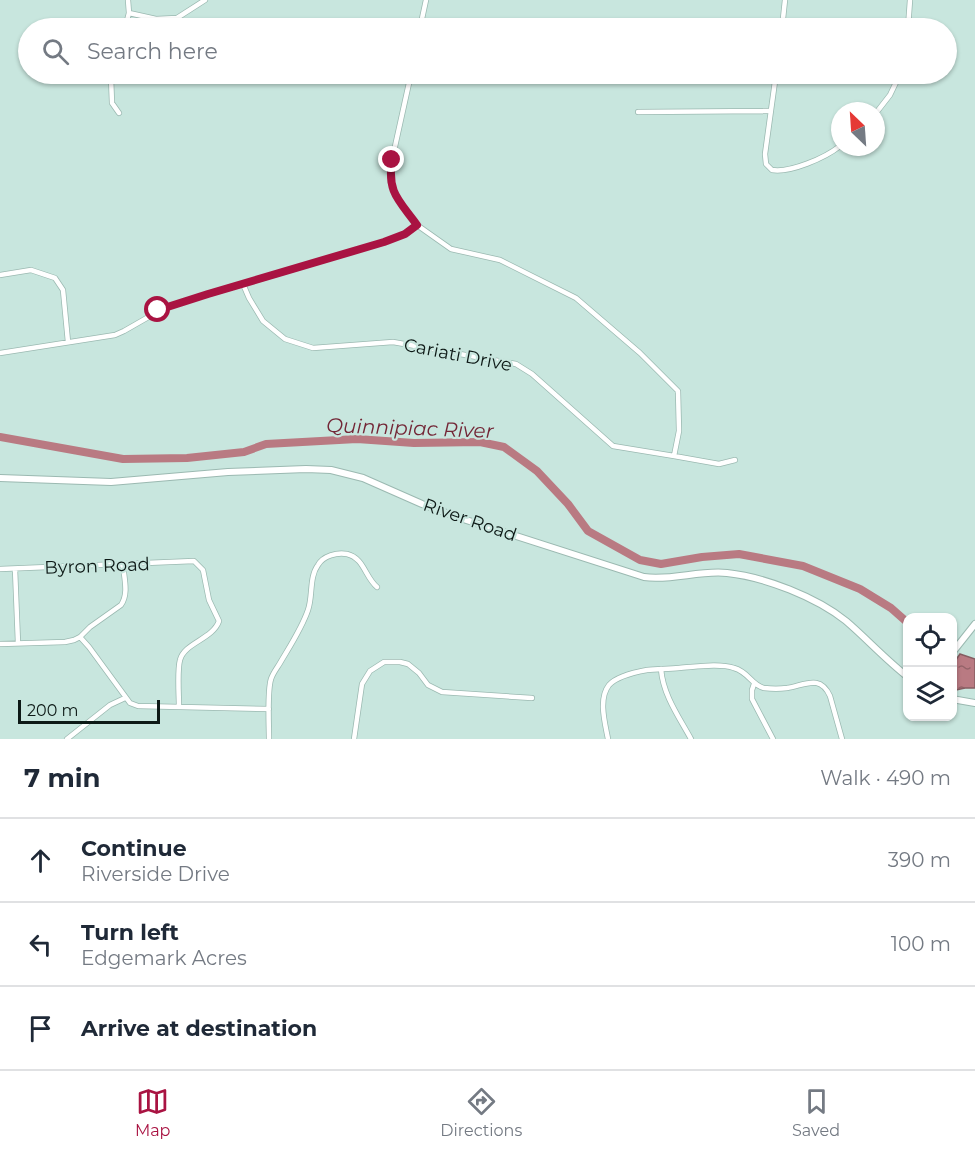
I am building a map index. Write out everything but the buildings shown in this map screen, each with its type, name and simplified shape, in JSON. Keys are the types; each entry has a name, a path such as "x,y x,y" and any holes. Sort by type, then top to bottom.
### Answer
{"main road":[{"name":"River Road","path":"0,478 111,482 254,471 306,469 342,472 363,478 460,518 637,576 663,579 723,573 746,576 790,590 836,613 903,673"},
{"path":"957,647 975,624"},
{"path":"957,700 975,703"}],"street":[{"path":"128,0 128,18"},
{"path":"177,18 205,0"},
{"path":"422,18 426,0"},
{"path":"783,18 785,0"},
{"path":"909,18 910,0"},
{"path":"129,13 152,18"},
{"path":"111,84 112,103 119,113"},
{"path":"409,84 392,160 390,182 396,196 417,225 451,249 501,260 576,297 640,353 678,391 679,431 674,456"},
{"path":"775,84 765,154 766,164 772,170 780,171 813,161 831,151"},
{"path":"885,102 895,84"},
{"path":"638,112 771,111"},
{"path":"0,353 115,335 166,307 391,240 417,225"},
{"path":"0,275 31,270 55,278 63,291 68,342"},
{"name":"Cariati Drive","path":"243,284 263,321 285,339 313,348 393,342 516,364 532,374 613,446 719,464 735,460"},
{"path":"269,739 271,680 309,608 314,573 318,564 331,555 347,554 360,562 369,579 377,587"},
{"name":"Byron Road","path":"0,569 195,561 203,570 209,600 219,621 218,627 213,632 186,651 180,659 179,707"},
{"path":"0,644 65,642 80,637 121,605 124,600 123,565"},
{"path":"15,568 18,643"},
{"path":"80,637 130,704 269,709"},
{"path":"354,739 362,684 370,671 384,662 408,664 428,685 442,692 531,698"},
{"path":"608,739 603,700 610,684 617,679 647,670 727,666 748,675 754,684 762,687 776,689 810,682 822,685 828,690 842,739"},
{"path":"661,669 666,693 691,739"},
{"path":"754,684 752,699 773,739"},
{"path":"67,739 111,705 125,698"}],"water":[{"path":"960,654 975,659 975,688 957,690 957,658"}],"waterway":[{"name":"Quinnipiac River","path":"0,437 123,459 187,458 244,452 266,444 357,439 414,443 480,442 504,447 537,471 568,504 588,531 640,560 661,564 739,554 803,566 860,589 891,608 903,619"}],"route":[{"path":"158,310 405,234 417,225 392,189 390,182 392,160"}]}
